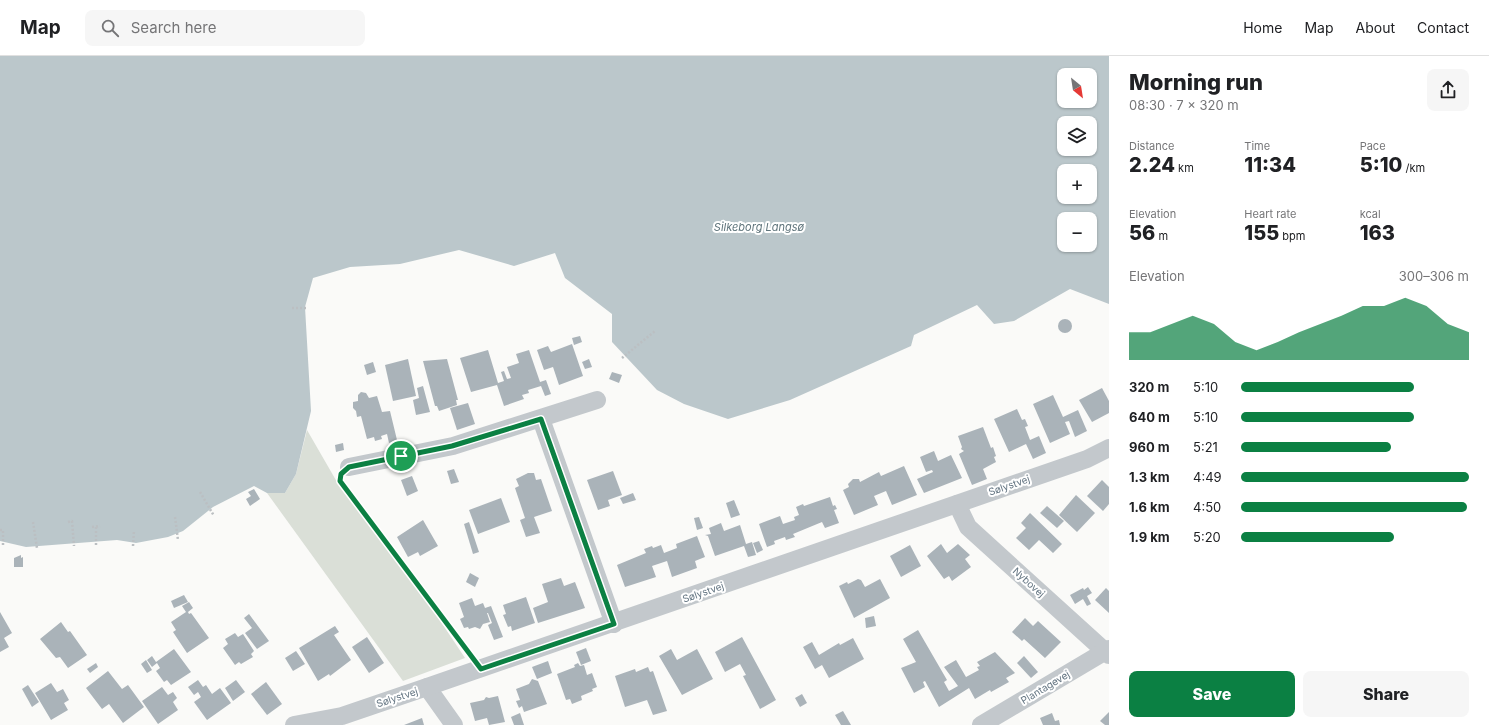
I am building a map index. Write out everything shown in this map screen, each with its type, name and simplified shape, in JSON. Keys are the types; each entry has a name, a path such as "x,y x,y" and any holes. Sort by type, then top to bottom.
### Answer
{"street":[{"path":"349,467 452,446 597,400"},
{"path":"541,419 614,624"},
{"name":"Sølystvej","path":"294,725 342,716 614,624 1087,458 1109,448"},
{"name":"Nybovej","path":"957,504 968,527 1108,652"},
{"name":"Plantagevej","path":"981,725 1108,652"},
{"path":"427,687 454,725"}],"path":[{"path":"292,308 307,308"},
{"path":"622,358 655,331"},
{"path":"349,467 341,474 340,481 481,669"},
{"path":"200,492 214,516"},
{"path":"175,516 178,540"},
{"path":"68,522 72,521 74,546"},
{"path":"33,522 37,548"},
{"path":"92,527 100,526"},
{"path":"96,527 96,545"},
{"path":"0,530 3,530 3,545"},
{"path":"133,546 134,530"}],"shaded area":[{"path":"307,430 337,482 435,613 465,658 403,681 267,493 285,493 296,474"}],"water":[{"name":"Silkeborg Langsø","path":"0,56 1109,56 1109,304 1070,289 1014,321 994,324 977,305 914,335 911,346 790,400 728,419 684,404 657,390 612,342 612,314 565,278 555,253 514,266 459,250 400,264 350,267 313,278 305,307 311,411 296,474 285,493 267,493 254,486 213,507 183,531 168,537 136,543 117,540 26,547 0,541"}],"building":[{"path":"1065,319 1070,321 1072,326 1070,331 1065,333 1060,331 1058,326 1060,321"},
{"path":"580,336 582,342 574,345 572,338"},
{"path":"572,344 583,376 559,385 553,367 544,370 537,350 548,346 551,352"},
{"path":"488,350 498,383 504,381 501,372 504,371 507,379 511,378 507,367 519,363 516,354 529,350 540,382 546,380 551,394 545,396 541,386 528,390 529,393 522,395 524,399 504,406 497,385 471,392 460,358"},
{"path":"408,359 416,396 393,401 385,365"},
{"path":"447,359 458,400 456,400 457,405 439,411 437,406 435,406 423,361"},
{"path":"589,359 592,367 585,369 582,362"},
{"path":"373,362 376,372 367,375 364,365"},
{"path":"612,372 622,375 619,383 609,379"},
{"path":"423,386 430,412 416,415 413,400 419,398 417,388"},
{"path":"1102,388 1109,401 1109,413 1092,422 1079,400"},
{"path":"361,392 366,393 369,398 377,396 382,412 390,411 397,440 389,443 387,434 381,436 382,439 375,441 374,437 367,439 361,416 357,417 356,411 353,408 353,402 358,401 358,395"},
{"path":"1053,395 1063,417 1078,410 1087,431 1075,437 1069,421 1065,422 1070,434 1050,443 1033,404"},
{"path":"468,403 475,424 457,430 450,408"},
{"path":"1017,409 1022,420 1025,419 1028,426 1025,427 1030,440 1039,436 1046,453 1033,459 1026,444 1009,452 994,419"},
{"path":"983,427 991,448 993,447 996,462 983,469 987,479 972,485 959,454 964,451 961,449 962,447 958,436"},
{"path":"343,443 344,450 336,452 335,445"},
{"path":"934,451 938,461 951,455 962,478 924,493 917,479 933,472 932,470 926,472 920,457"},
{"path":"904,466 917,495 892,505 886,491 874,496 878,505 854,515 843,490 849,487 848,484 853,479 859,479 860,482 879,472 881,476"},
{"path":"454,469 459,482 451,484 447,471"},
{"path":"613,471 622,495 608,500 610,506 598,510 587,480"},
{"path":"528,473 534,473 536,480 541,479 552,511 534,517 540,533 526,537 520,520 525,518 515,488 519,486 516,479"},
{"path":"412,476 418,491 407,496 401,480"},
{"path":"1102,480 1109,487 1109,504 1103,511 1087,496"},
{"path":"254,489 260,499 250,506 246,499 251,496 248,492"},
{"path":"633,493 636,500 623,504 620,498"},
{"path":"1076,495 1095,513 1077,532 1059,515"},
{"path":"830,497 833,506 835,505 837,509 834,510 839,523 825,528 822,522 793,534 795,537 786,540 785,537 774,541 775,544 767,547 759,524 780,516 783,524 795,520 794,517 799,515 796,507 803,504 804,506"},
{"path":"501,498 510,522 478,534 469,510"},
{"path":"734,500 740,515 731,518 726,503"},
{"path":"1047,506 1064,521 1057,528 1040,513"},
{"path":"1030,513 1062,544 1053,553 1039,540 1029,550 1016,538 1026,528 1021,523"},
{"path":"699,517 703,528 697,530 694,518"},
{"path":"423,520 438,546 420,556 418,552 408,557 397,537"},
{"path":"469,522 479,552 473,554 464,524"},
{"path":"721,523 724,531 740,525 746,544 752,542 756,555 748,557 744,546 715,556 708,536 705,535 711,534 709,528"},
{"path":"697,536 705,557 695,561 697,568 672,577 667,561 652,566 656,577 625,587 617,565 646,553 644,549 652,546 653,548 661,545 664,553 677,548 676,544"},
{"path":"759,541 763,550 757,553 753,543"},
{"path":"941,544 947,553 958,544 970,555 965,559 971,567 952,581 949,576 944,579 927,556"},
{"path":"910,545 921,566 901,577 890,556"},
{"path":"21,555 21,558 23,557 23,567 14,567 14,558"},
{"path":"470,573 479,578 475,587 466,582"},
{"path":"561,578 564,586 575,582 585,608 538,623 533,608 548,602 542,584"},
{"path":"858,579 861,580 865,587 880,579 890,598 854,618 839,586 847,582 848,584"},
{"path":"1088,587 1092,593 1087,596 1091,604 1087,606 1083,599 1075,604 1070,595"},
{"path":"1106,588 1109,591 1109,613 1095,600"},
{"path":"184,595 188,602 174,608 171,601"},
{"path":"526,597 535,623 512,631 511,626 508,627 503,615 506,614 503,605"},
{"path":"472,598 475,606 483,603 485,608 491,606 503,637 494,640 488,625 492,623 488,613 490,622 483,624 480,629 475,627 469,629 468,627 464,628 460,619 464,617 459,603"},
{"path":"189,602 193,608 188,612 189,614 191,613 209,638 187,653 173,632 176,630 171,622 186,612 182,606"},
{"path":"0,612 12,633 4,638 9,647 0,652"},
{"path":"249,614 269,641 257,649 245,633 252,628 244,618"},
{"path":"874,616 876,626 866,628 865,618"},
{"path":"1025,618 1033,626 1038,621 1061,642 1045,658 1024,639 1022,641 1012,632"},
{"path":"61,622 68,632 70,631 87,655 68,668 60,657 56,658 40,639"},
{"path":"335,626 339,632 334,635 351,660 330,676 329,674 318,681 299,648"},
{"path":"918,630 947,680 944,682 949,691 958,686 944,667 956,660 966,677 979,670 977,667 980,666 977,662 995,652 1015,673 1006,678 1009,682 991,692 990,690 975,699 969,688 939,707 925,681 923,682 925,687 914,693 901,668 916,662 903,639"},
{"path":"235,633 238,637 243,634 254,651 251,654 253,657 241,664 239,662 235,665 223,648 228,644 225,639"},
{"path":"367,637 384,663 369,673 352,647"},
{"path":"742,637 776,700 760,709 743,676 746,675 740,664 725,672 715,652"},
{"path":"853,638 864,659 829,678 822,665 815,669 803,647 812,642 819,655 839,643 840,645"},
{"path":"586,648 591,661 581,665 576,652"},
{"path":"174,649 191,672 171,685 167,680 164,682 156,671 160,668 157,663 152,667 147,660 152,656 156,662"},
{"path":"671,649 677,660 697,649 713,679 682,695 659,656"},
{"path":"296,651 305,664 293,671 285,658"},
{"path":"1024,656 1038,672 1031,678 1017,663"},
{"path":"146,660 152,670 147,673 141,664"},
{"path":"548,661 552,673 537,679 532,667"},
{"path":"96,663 98,667 90,673 87,669"},
{"path":"578,663 580,666 584,665 587,675 592,673 597,687 592,689 593,691 581,696 582,700 572,704 570,699 566,700 557,674 575,667 574,665"},
{"path":"648,667 650,672 653,671 667,711 653,715 647,700 625,707 615,676 635,669 636,672"},
{"path":"108,671 122,689 128,685 144,707 123,723 109,704 102,709 86,688"},
{"path":"532,679 538,681 547,704 524,712 522,706 519,708 516,701 520,700 516,689 529,684"},
{"path":"198,680 203,687 206,685 212,694 220,688 231,703 207,720 194,702 201,697 198,692 194,695 188,687"},
{"path":"236,680 245,692 233,701 225,688"},
{"path":"266,682 282,704 267,715 251,694"},
{"path":"51,683 57,692 63,689 69,700 64,703 68,710 51,720 35,693"},
{"path":"28,685 39,702 32,707 22,689"},
{"path":"162,687 168,695 173,692 177,698 173,702 178,710 158,724 142,701"},
{"path":"802,694 807,703 800,707 795,698"},
{"path":"498,696 505,722 489,725 487,718 475,721 470,703 484,700 486,697 489,698"},
{"path":"843,711 851,725 841,725 835,715"},
{"path":"1109,712 1109,725 1105,725 1100,721"},
{"path":"520,713 524,725 514,725 511,717"},
{"path":"1052,713 1055,721 1059,720 1060,725 1043,725 1040,718"},
{"path":"422,718 424,725 404,725"}],"route":[{"path":"541,419 614,624 481,669 340,481 341,474 349,467 401,456 452,446 541,419"}]}
